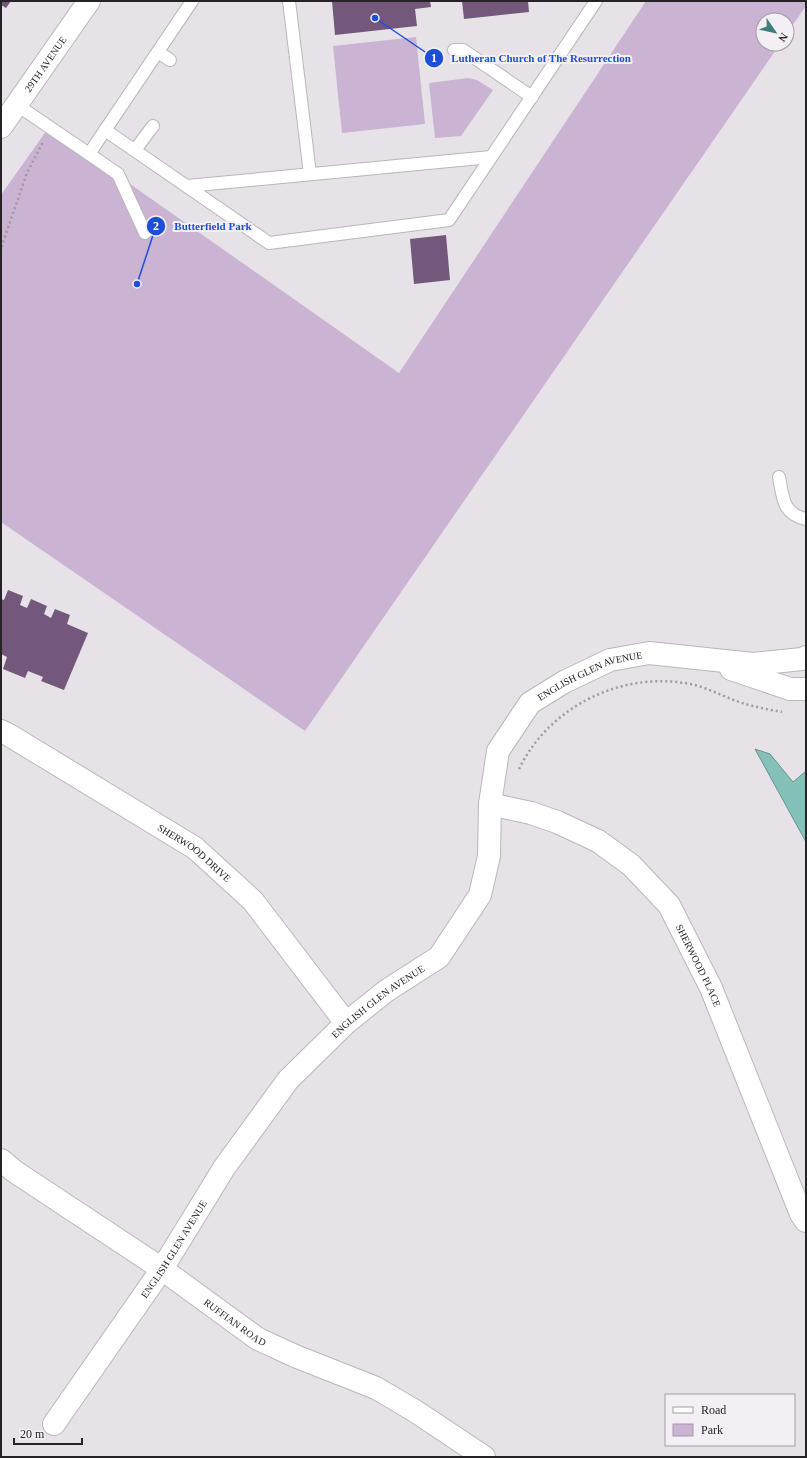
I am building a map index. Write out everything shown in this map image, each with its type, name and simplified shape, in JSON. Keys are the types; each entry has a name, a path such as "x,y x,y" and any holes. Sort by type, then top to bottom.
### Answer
{"street":[{"name":"29TH AVENUE","path":"1,127 89,1"},
{"name":"ENGLISH GLEN AVENUE","path":"54,1424 162,1269 224,1168 288,1080 346,1023 386,991 440,957 480,895 488,856 490,804 498,751 530,703 564,682 610,660 648,653 753,664 802,659 806,657"},
{"name":"ENGLISH GLEN AVENUE","path":"700,659 790,689 806,689"},
{"name":"SHERWOOD DRIVE","path":"1,732 10,735 195,848 253,901 346,1023"},
{"name":"SHERWOOD PLACE","path":"490,804 531,813 557,822 598,841 631,865 669,905 711,988 801,1214 806,1221"},
{"name":"RUFFIAN ROAD","path":"1,1160 14,1171 162,1269 258,1339 295,1356 376,1388 415,1411 484,1457"}],"lane":[{"path":"89,154 192,1"},
{"path":"289,1 310,174"},
{"path":"105,130 269,243 449,220 596,1"},
{"path":"454,50 463,50 532,97"},
{"path":"158,52 170,60"},
{"path":"17,105 118,174 144,233"},
{"path":"135,150 153,126"},
{"path":"187,186 491,157"},
{"path":"780,477 785,506 797,517 806,519"}],"path":[{"path":"1,252 2,245 27,173 44,141"},
{"path":"519,771 534,745 551,725 565,713 594,696 630,684 654,682 681,683 705,688 748,705 788,712"}],"green space":[{"path":"646,1 806,1 806,6 795,22 795,12 755,12 755,52 774,52 305,731 1,522 1,195 49,127 399,373"},
{"path":"416,37 425,124 342,133 333,46"},
{"path":"468,78 477,80 493,90 461,136 435,138 429,83"}],"shaded area":[{"path":"755,749 770,754 793,782 806,771 806,842"}],"building":[{"path":"1,1 11,1 6,8 1,5"},
{"path":"332,1 430,1 431,7 415,9 417,26 335,35"},
{"path":"462,1 528,1 529,12 464,19"},
{"path":"446,235 450,280 414,284 410,239"},
{"path":"8,590 23,596 20,605 27,608 31,599 47,606 44,614 51,618 55,609 70,615 67,624 88,633 64,690 41,681 43,677 28,671 25,678 3,669 7,657 1,654 1,599 4,600"}],"place":[{"name":"Lutheran Church of The Resurrection","path":"375,18"},
{"name":"Butterfield Park","path":"137,284"}]}
